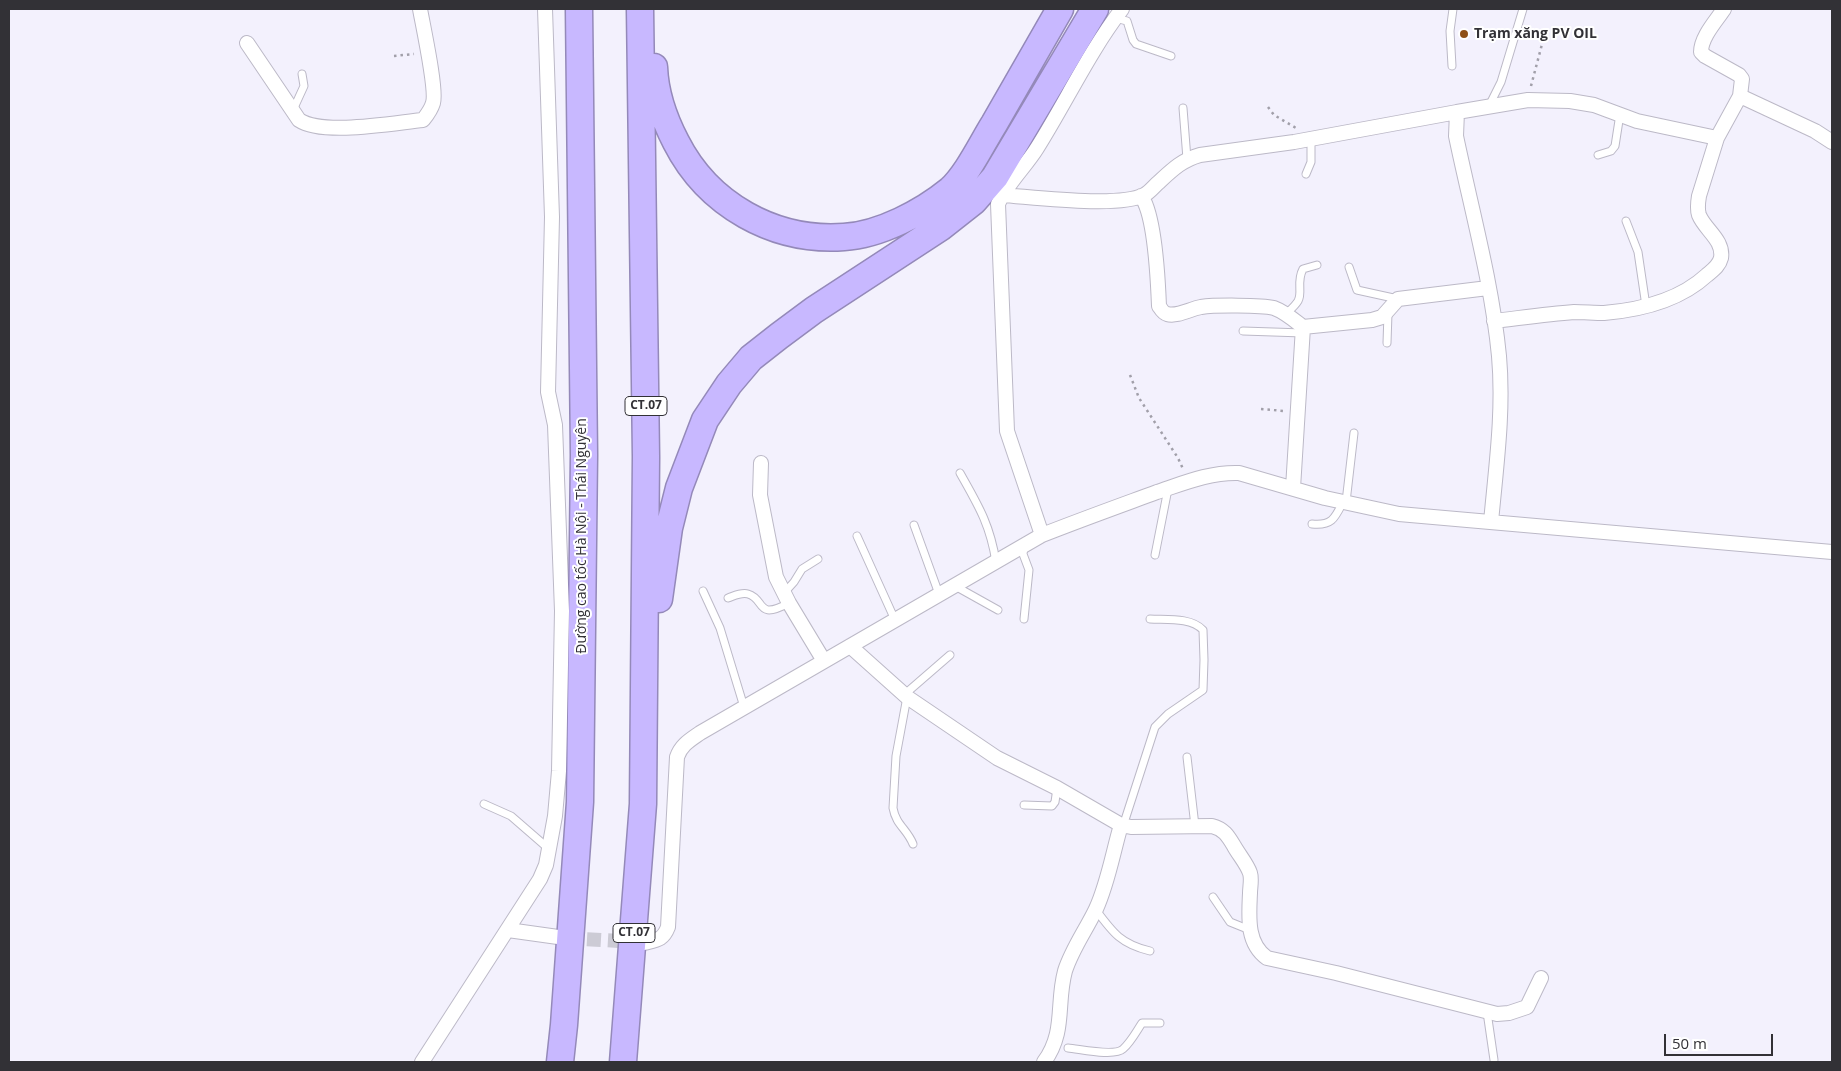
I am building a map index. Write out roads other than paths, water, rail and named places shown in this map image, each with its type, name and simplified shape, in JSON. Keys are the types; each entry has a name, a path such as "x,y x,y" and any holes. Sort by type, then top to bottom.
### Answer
{"highway":[{"name":"Đường cao tốc Hà Nội - Thái Nguyên","path":"560,1062 580,802 583,421 579,9"},
{"name":"CT.07","path":"623,1062 643,804 646,457 640,9"},
{"path":"654,9 655,76 661,108 684,157 696,173 711,190 735,210 759,223 783,231 817,237 845,238 899,222 924,208 951,188 972,161 1060,9"},
{"path":"643,804 657,700 660,589 669,528 680,488 705,420 751,358 814,310 941,227 974,201 995,177 1111,12"},
{"path":"552,13 568,330 583,421"}],"street":[{"path":"247,42 299,120 305,123 332,128 423,120 434,102 420,9"},
{"path":"1494,321 1561,313 1602,313 1635,309 1662,301 1696,285 1719,265 1721,248 1700,216 1699,196 1718,138 1740,96 1742,79 1739,75 1705,56 1701,52 1701,46 1724,9"},
{"path":"1042,536 1006,424 998,204 1002,195 1038,147 1111,12"},
{"path":"422,1062 540,879 546,865 555,816 559,771 562,611 555,425 548,392 552,217 545,36 552,13"},
{"path":"1740,96 1815,131 1832,142"},
{"path":"1002,195 1106,201 1141,196 1146,194 1178,165 1187,159 1200,155 1307,140 1528,100 1570,101 1594,105 1620,113 1637,121 1718,138"},
{"path":"1457,112 1456,136 1488,288 1499,356 1500,419 1491,522"},
{"path":"1141,196 1145,202 1156,261 1159,306 1161,310 1167,314 1175,314 1204,307 1254,306 1273,308 1286,314 1303,330"},
{"path":"1303,330 1382,317 1398,299 1488,288"},
{"path":"1293,488 1303,330"},
{"path":"761,464 760,495 776,577 786,598 824,661"},
{"path":"644,943 656,940 664,935 668,926 677,757 683,745 744,707 1042,536 1114,507 1186,482 1226,472 1239,473 1344,502 1399,514 1832,552"},
{"path":"850,646 906,696 997,758 1057,788 1122,825 1131,828 1212,826 1221,829 1228,836 1251,875 1249,909 1251,930 1254,944 1267,958 1336,973 1497,1014 1509,1013 1527,1006 1541,978"},
{"path":"1044,1062 1062,1046 1058,1033 1063,981 1070,959 1096,910 1122,825"},
{"path":"508,930 558,937"}],"lane":[{"path":"1452,66 1450,31 1453,9"},
{"path":"1489,107 1501,82 1523,9"},
{"path":"1111,12 1127,22 1136,44 1171,56"},
{"path":"293,110 304,86 302,74"},
{"path":"1183,108 1187,159"},
{"path":"1598,155 1611,151 1615,146 1620,113"},
{"path":"1306,174 1311,162 1307,140"},
{"path":"1626,221 1638,252 1646,306"},
{"path":"1286,314 1297,302 1299,296 1299,276 1303,269 1317,265"},
{"path":"1349,267 1357,290 1398,299"},
{"path":"1387,343 1388,310"},
{"path":"1243,331 1303,330"},
{"path":"1312,524 1330,523 1344,502 1354,434"},
{"path":"960,473 981,510 990,532 996,562"},
{"path":"1155,555 1168,488"},
{"path":"914,525 939,594"},
{"path":"857,536 896,620"},
{"path":"1024,546 1023,554 1029,570 1024,619"},
{"path":"728,598 748,594 763,609 779,608 802,568 818,559"},
{"path":"955,586 998,610"},
{"path":"703,591 720,628 744,707"},
{"path":"1122,825 1155,727 1168,714 1202,690 1203,630 1197,624 1190,622 1150,619"},
{"path":"913,844 909,833 898,824 893,808 896,756 906,696 950,655"},
{"path":"1188,756 1195,826"},
{"path":"1024,805 1052,806 1057,788"},
{"path":"484,804 511,816 549,849"},
{"path":"1213,897 1230,922 1251,930"},
{"path":"1096,910 1122,941 1137,948 1150,951"},
{"path":"1487,1011 1494,1060"},
{"path":"1062,1046 1111,1053 1120,1052 1137,1033 1142,1023 1160,1023"}],"tunnel":[{"path":"566,938 637,942"}],"place":[{"name":"Trạm xăng PV OIL","path":"1464,34"}]}
